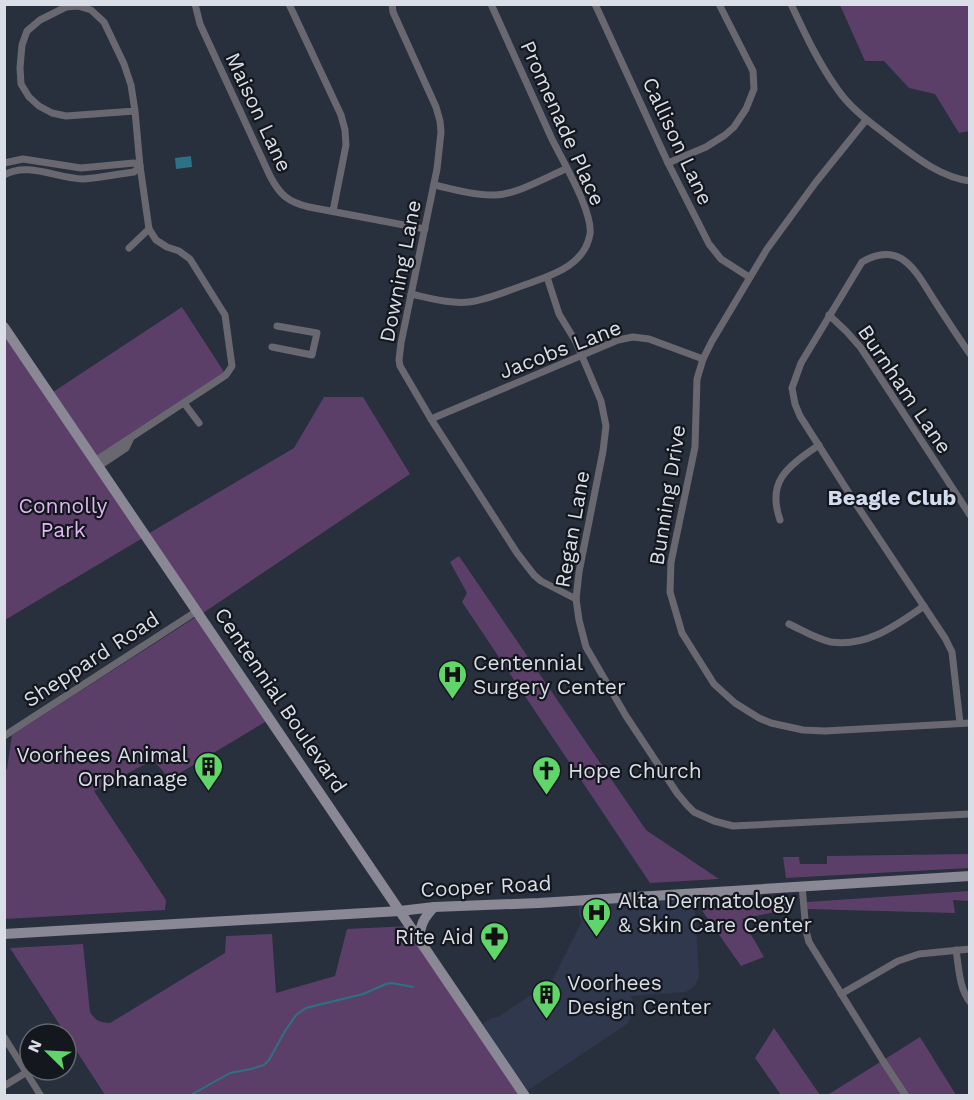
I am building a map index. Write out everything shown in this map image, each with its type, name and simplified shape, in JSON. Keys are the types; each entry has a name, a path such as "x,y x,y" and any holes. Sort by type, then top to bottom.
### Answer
{"street":[{"name":"Maison Lane","path":"195,4 200,24 276,188 285,197 296,204 424,229"},
{"path":"289,4 341,115 345,130 346,146 333,212"},
{"name":"Downing Lane","path":"392,4 393,12 440,121 441,132 434,185 401,343 400,366 431,419 517,553 534,575 576,599"},
{"name":"Promenade Place","path":"411,294 443,301 478,301 547,277 578,260 584,252 590,232 583,203 491,4"},
{"name":"Callison Lane","path":"595,4 668,163 709,244 721,259 749,277"},
{"path":"668,163 706,147 725,135 734,127 746,109 754,89 753,71 719,4"},
{"path":"791,4 829,77 849,104 866,120 918,159 954,178 969,182"},
{"path":"97,463 126,448 131,437 226,375 232,366 225,315 190,259 156,240 149,230 140,166 135,111 131,85 124,64 104,22 91,10 78,6 66,7 40,20 27,31 22,45 21,84 29,97 39,106 52,113 66,116 135,111"},
{"name":"Bunning Drive","path":"866,120 816,182 767,249 703,359 697,380 695,447 671,562 670,592 682,633 714,684 735,703 759,718 781,726 825,731 969,723"},
{"path":"4,163 23,159 81,168 134,163 140,166"},
{"path":"4,175 22,170 81,179 134,172 140,166"},
{"path":"434,185 478,194 504,195 566,169"},
{"path":"129,248 149,230"},
{"path":"960,723 952,652 945,638 819,445 795,404 792,388 801,363 829,315 862,262 873,256 898,257 917,273 969,354"},
{"name":"Regan Lane","path":"547,277 559,314 576,342 601,401 606,426 579,572 576,599 579,620 586,647 633,726 677,793 694,812 733,826 969,814"},
{"name":"Burnham Lane","path":"829,315 861,348 969,515"},
{"path":"272,347 312,355 317,333 277,326"},
{"name":"Centennial Boulevard","path":"4,327 525,1095"},
{"name":"Jacobs Lane","path":"431,419 618,340 633,337 658,341 703,359"},
{"path":"184,403 199,423"},
{"path":"780,520 775,498 780,480 786,470 819,445"},
{"path":"789,624 824,640 852,642 877,636 924,606"},
{"name":"Sheppard Road","path":"4,736 197,611"},
{"name":"Cooper Road","path":"4,934 969,876"},
{"path":"802,886 809,942 906,1095"},
{"path":"419,939 420,927 424,918 434,907"},
{"path":"841,994 898,961 919,954 969,949"},
{"path":"956,950 964,995 969,1002"},
{"path":"4,1037 18,1058"},
{"path":"4,1086 18,1077"},
{"path":"33,1082 41,1095"}],"shaded area":[{"path":"191,156 192,167 176,169 175,158"},
{"path":"694,893 699,976 695,986 686,992 631,996 634,1007 627,1024 524,1093 478,1027 491,1018 498,1017 552,981 582,921 579,917 578,901"}],"green space":[{"path":"840,5 969,5 969,131 959,133 935,94 909,88 884,61 865,61"},
{"name":"Connolly Park","path":"182,307 226,375 96,461 146,535 294,448 324,397 363,397 410,474 200,615 270,719 170,779 153,760 94,791 166,900 165,910 5,919 4,771 7,769 12,735 199,615 146,536 5,620 4,326 50,394"},
{"path":"459,556 646,830 719,879 650,883 462,602 467,593 450,562"},
{"path":"969,854 969,868 786,878 783,857 799,857 800,864 827,864 827,856"},
{"path":"969,891 969,901 953,900 955,913 807,909 807,902"},
{"path":"789,903 789,909 742,919 764,957 741,966 701,909"},
{"path":"410,926 525,1095 105,1095 78,1053 78,1022 58,1022 10,948 83,944 90,1012 98,1020 110,1023 225,953 226,936 272,934 276,993 335,976 347,929"},
{"path":"774,1028 820,1095 781,1095 755,1058"},
{"path":"920,1037 956,1095 826,1096"}],"waterway":[{"path":"189,1096 230,1073 264,1065 296,1015 306,1008 363,994 386,984 413,987"}],"place":[{"name":"Centennial Surgery Center","path":"452,700"},
{"name":"Voorhees Animal Orphanage","path":"209,792"},
{"name":"Hope Church","path":"547,796"},
{"name":"Alta Dermatology & Skin Care Center","path":"597,938"},
{"name":"Rite Aid","path":"495,962"},
{"name":"Voorhees Design Center","path":"546,1020"}],"district":[{"name":"Beagle Club","path":"892,497"}]}
